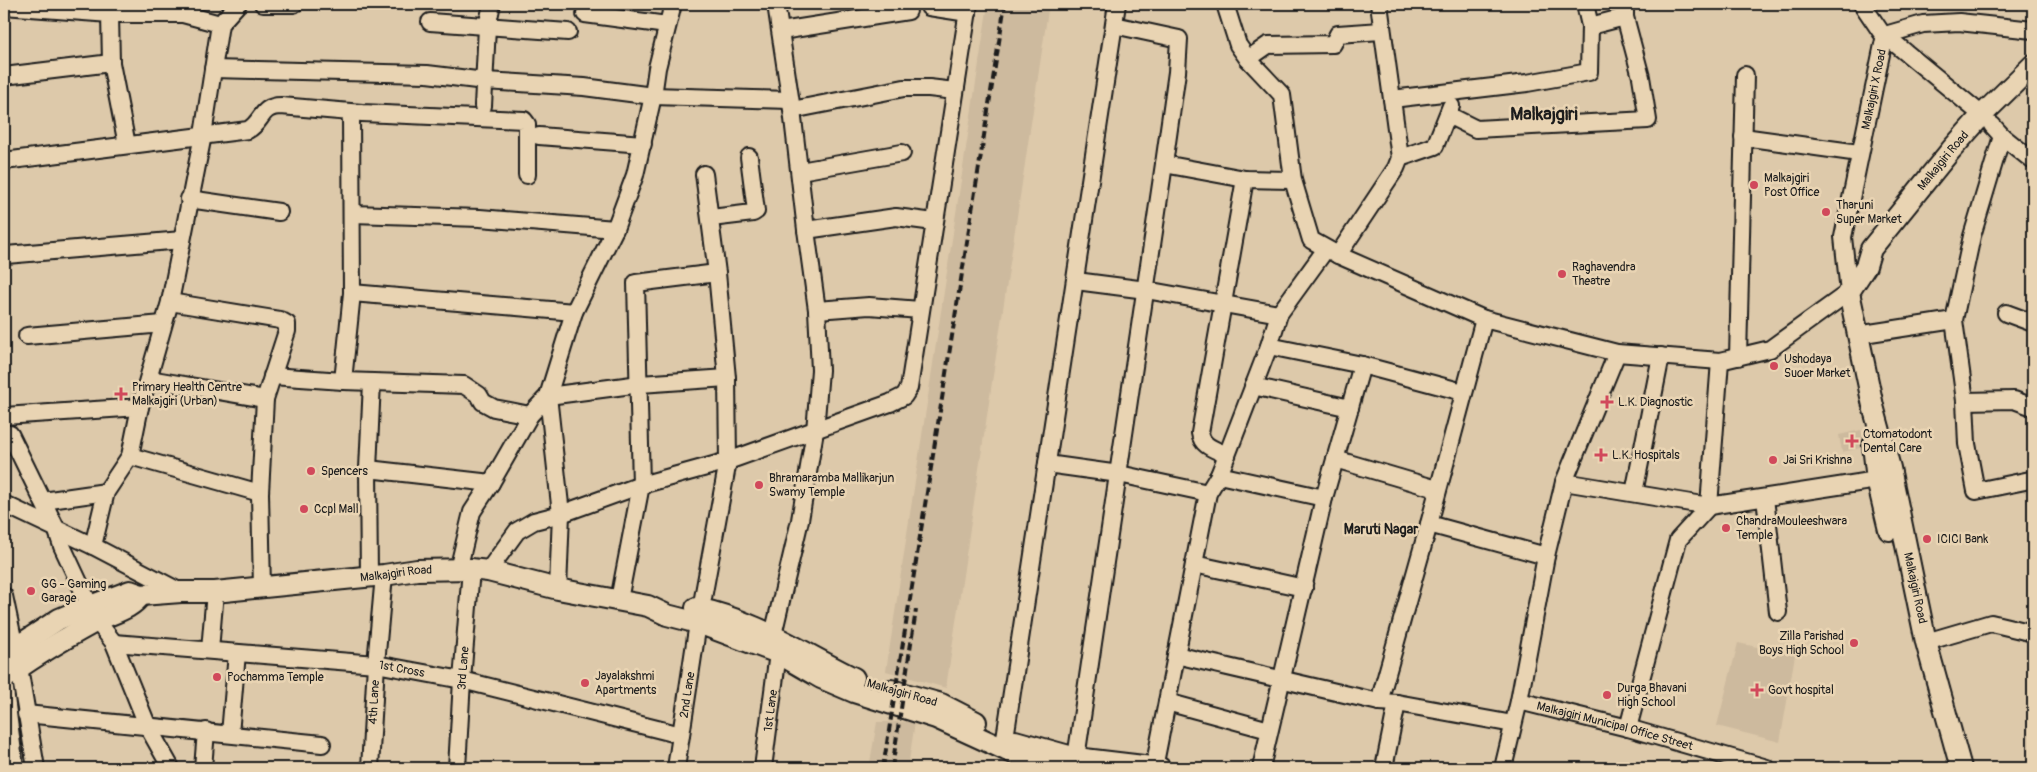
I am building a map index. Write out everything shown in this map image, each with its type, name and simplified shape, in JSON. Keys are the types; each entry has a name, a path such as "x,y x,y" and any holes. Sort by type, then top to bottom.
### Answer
{"main road":[{"name":"Malkajgiri Road","path":"1992,125 2033,65"},
{"name":"Malkajgiri Road","path":"1961,768 1926,642 1890,468 1873,406 1849,292 1866,266 1880,258 1908,218 1972,144 2033,80"},
{"name":"Malkajgiri Road","path":"1873,406 1873,443 1877,480 1947,768"},
{"name":"Malkajgiri Road","path":"9,666 59,620 94,613 130,591 140,595 215,592 377,576 417,570 472,570 648,606 667,614 700,616 775,644 859,680 941,704 1005,738 1048,752 1076,758 1157,768"},
{"name":"Malkajgiri Road","path":"775,644 821,678 854,692 936,718 1048,767"}],"street":[{"path":"93,546 106,492 130,456 140,407 170,302 203,135 220,24 238,4"},
{"path":"263,4 294,4"},
{"path":"484,106 487,26 492,4"},
{"path":"558,589 561,514 548,396 574,312 615,229 635,176 653,96 657,68 674,4"},
{"name":"1st Lane","path":"763,768 775,644 800,520 815,431 820,370 818,310 776,4"},
{"path":"1005,738 1118,4"},
{"path":"1224,4 1238,45 1248,60 1282,95 1293,180 1311,240 1332,252 1484,319 1617,353 1720,361 1770,349 1849,292"},
{"path":"1157,768 1167,702 1208,493 1219,475 1227,455 1269,346 1279,314 1332,252 1396,168 1400,158 1379,4"},
{"path":"1392,99 1527,83 1589,72 1590,26 1585,4"},
{"path":"1862,4 1885,34 2033,161"},
{"path":"4,6 110,14 183,14 220,24"},
{"path":"472,570 524,525 641,486 728,461 815,431 904,396 909,388 968,8 929,7"},
{"path":"1448,115 1476,129 1648,120 1625,10 1590,26"},
{"path":"781,31 908,11"},
{"path":"110,14 111,63 127,145"},
{"path":"585,14 667,25"},
{"path":"430,22 568,32"},
{"name":"Malkajgiri X Road","path":"1849,292 1843,237 1885,34 1923,24 1959,22 2033,30"},
{"path":"1076,758 1146,290 1177,72 1179,39 1114,26"},
{"path":"1248,60 1268,45 1333,44 1338,34 1382,31"},
{"path":"4,76 111,63"},
{"path":"213,70 428,74 584,87 653,96 791,105 904,88 955,91"},
{"path":"1738,357 1745,75"},
{"path":"1400,158 1436,146 1457,92"},
{"path":"4,161 248,130 256,126 263,112 272,106 351,112 524,120 527,124 527,175"},
{"path":"343,381 352,293 351,112"},
{"path":"1992,125 1972,236 1954,320 1965,402 1967,444 1976,491 2030,480 2033,481"},
{"path":"539,136 643,144"},
{"path":"1744,137 1859,153"},
{"path":"800,171 902,153"},
{"path":"711,218 753,213 756,211 749,157"},
{"path":"1164,164 1245,179 1293,180"},
{"name":"2nd Lane","path":"676,768 700,616 728,461 727,378 711,218 704,174"},
{"path":"1227,455 1204,445 1200,433 1245,179"},
{"path":"189,199 279,212"},
{"path":"352,214 480,218 615,229"},
{"path":"806,230 896,218 934,222"},
{"path":"6,255 182,240"},
{"path":"619,600 641,486 640,384 636,283 717,272"},
{"path":"1076,281 1224,302 1279,314"},
{"path":"352,293 574,312"},
{"path":"170,302 280,320 286,324 287,331 265,399 260,493 262,588"},
{"path":"818,310 870,306 920,310"},
{"path":"2006,313 2033,323"},
{"path":"1379,702 1484,319"},
{"path":"1857,335 1954,320"},
{"path":"27,336 163,324"},
{"path":"1269,346 1362,365 1463,392"},
{"path":"1503,768 1519,702 1546,556 1564,482 1584,429 1617,353"},
{"path":"1634,493 1660,356"},
{"path":"1628,728 1678,540 1709,506 1720,361"},
{"path":"1260,768 1324,498 1362,365"},
{"path":"272,376 343,381 464,385 494,408 530,415"},
{"path":"548,396 640,384 727,378"},
{"path":"148,380 265,399"},
{"name":"4th Lane","path":"370,768 376,664 377,576 368,469 372,382"},
{"path":"1253,386 1350,408"},
{"name":"3rd Lane","path":"457,768 462,680 472,570 472,512 530,415 548,396"},
{"path":"1965,402 2014,400 2033,407"},
{"path":"4,416 140,407"},
{"path":"10,434 56,528 62,546 94,613 114,643 148,727 171,768"},
{"path":"130,456 260,493"},
{"path":"1335,458 1438,489"},
{"path":"1047,464 1119,474 1208,493"},
{"path":"368,469 491,483"},
{"path":"1219,475 1324,498"},
{"path":"1564,482 1709,506 1877,480"},
{"path":"43,501 106,492"},
{"path":"1765,498 1778,612"},
{"path":"4,504 93,546 181,592"},
{"path":"1429,524 1546,556"},
{"path":"1194,564 1304,588"},
{"path":"210,650 215,592"},
{"path":"4,596 15,768"},
{"path":"1926,642 1991,623 2033,633"},
{"name":"1st Cross","path":"114,643 376,664 462,680 681,735"},
{"path":"230,734 237,653"},
{"path":"1176,655 1379,702 1397,703 1513,724"},
{"path":"9,666 26,714 36,768"},
{"path":"1167,702 1269,730"},
{"name":"Malkajgiri Municipal Office Street","path":"1519,702 1628,728 1767,768"},
{"path":"1384,768 1397,703"},
{"path":"26,714 322,744"},
{"path":"202,768 206,731"}],"shaded area":[{"path":"988,4 1049,4 946,688 886,671"},
{"name":"Ctomatodont Dental Care","path":"1861,430 1865,447 1842,452 1839,435"},
{"name":"Govt hospital","path":"1738,643 1795,655 1780,742 1717,726"},
{"path":"877,722 915,722 908,768 869,768"}],"railway":[{"path":"883,768 1005,4"},
{"path":"892,768 916,610"}],"place":[{"name":"Malkajgiri Post Office","path":"1754,185"},
{"name":"Tharuni Super Market","path":"1826,212"},
{"name":"Raghavendra Theatre","path":"1562,274"},
{"name":"Ushodaya Suoer Market","path":"1774,366"},
{"name":"Primary Health Centre Malkajgiri (Urban)","path":"121,394"},
{"name":"L.K. Diagnostic","path":"1607,402"},
{"name":"Ctomatodont Dental Care","path":"1852,441"},
{"name":"L.K. Hospitals","path":"1601,455"},
{"name":"Jai Sri Krishna","path":"1773,460"},
{"name":"Spencers","path":"311,471"},
{"name":"Bhramaramba Mallikarjun Swamy Temple","path":"759,485"},
{"name":"Ccpl Mall","path":"304,509"},
{"name":"ChandraMouleeshwara Temple","path":"1726,528"},
{"name":"ICICI Bank","path":"1927,539"},
{"name":"GG - Gaming Garage","path":"31,591"},
{"name":"Zilla Parishad Boys High School","path":"1854,643"},
{"name":"Pochamma Temple","path":"217,677"},
{"name":"Jayalakshmi Apartments","path":"585,683"},
{"name":"Govt hospital","path":"1757,690"},
{"name":"Durga Bhavani High School","path":"1607,695"}],"district":[{"name":"Malkajgiri","path":"1544,114"},
{"name":"Maruti Nagar","path":"1381,529"}]}
